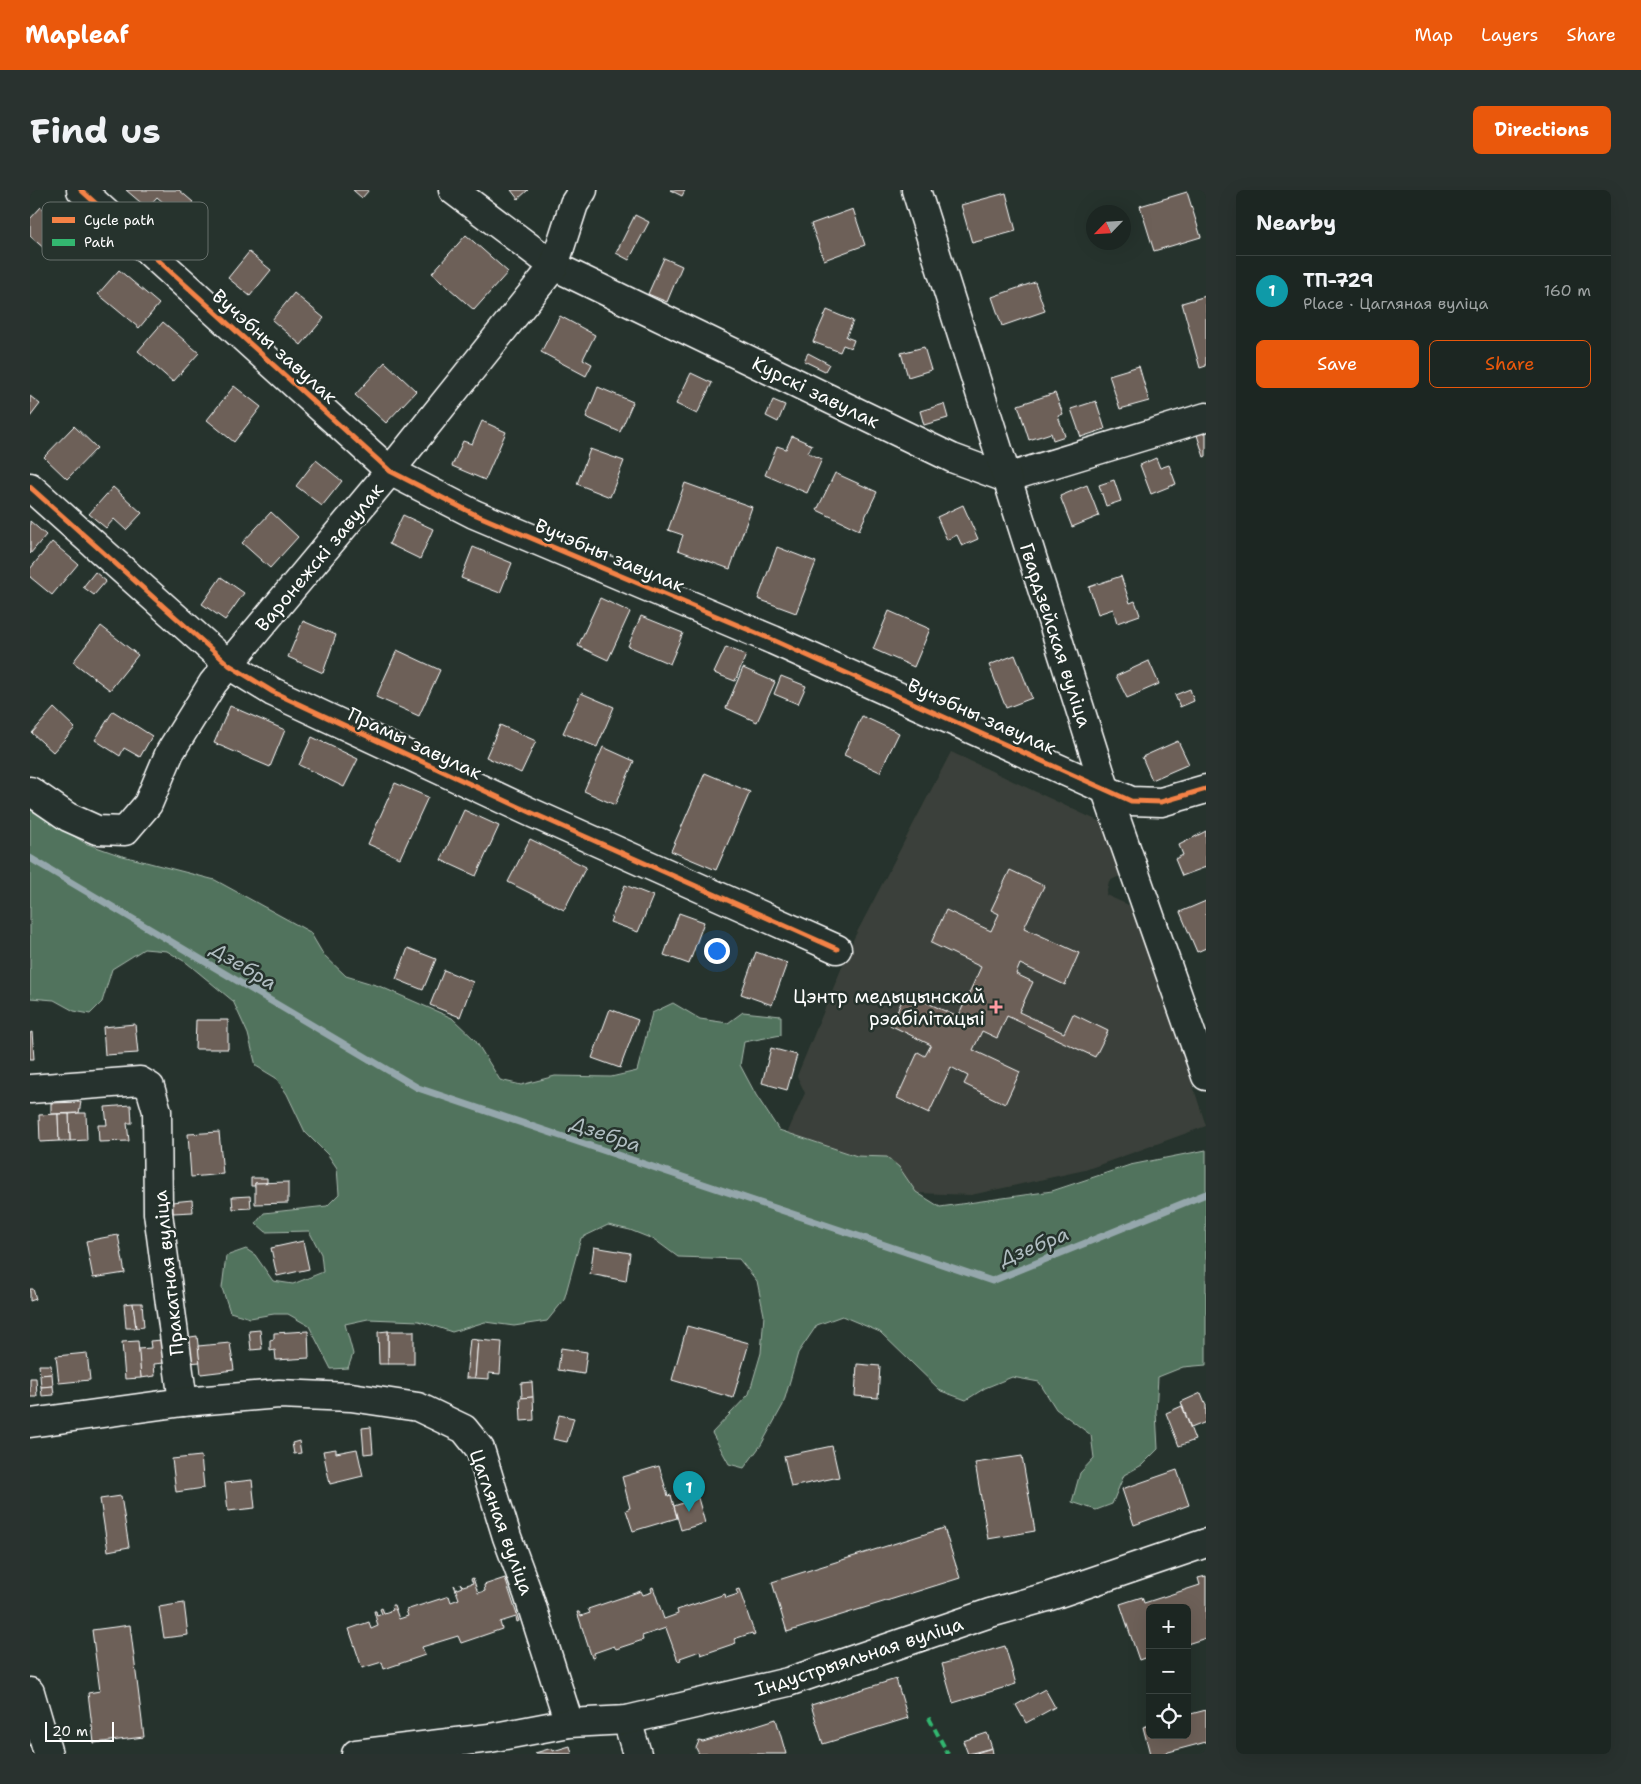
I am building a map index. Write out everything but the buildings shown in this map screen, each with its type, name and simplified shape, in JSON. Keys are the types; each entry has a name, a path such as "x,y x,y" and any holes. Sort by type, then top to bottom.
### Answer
{"street":[{"name":"Вучэбны завулак","path":"81,190 94,202"},
{"name":"Курскі завулак","path":"453,190 554,266 952,458 1006,478"},
{"name":"Варонежскі завулак","path":"30,791 68,817 97,830 124,831 148,804 170,752 213,683 390,471 554,266 574,204 583,190"},
{"name":"Гвардзейская вуліца","path":"916,190 1105,788 1206,1076"},
{"name":"Вучэбны завулак","path":"158,260 390,471 474,514 773,640 1131,801 1161,802 1206,789"},
{"path":"1006,478 1206,417"},
{"name":"Прамы завулак","path":"30,487 229,665 273,692 373,741 837,949"},
{"name":"Пракатная вуліца","path":"30,1088 140,1081 150,1087 157,1111 158,1213 183,1402"},
{"name":"Цагляная вуліца","path":"30,1423 183,1402 279,1394 351,1397 418,1407 464,1429 480,1449 568,1723"},
{"name":"Індустрыяльная вуліца","path":"356,1754 490,1738 568,1723 626,1720 788,1682 990,1613 1047,1597 1206,1543"},
{"path":"30,1692 48,1754"},
{"path":"626,1720 637,1754"}],"shaded area":[{"name":"Цэнтр медыцынскай рэабілітацыі","path":"951,752 1113,828 1124,874 1109,881 1106,895 1135,908 1206,1126 1085,1170 971,1195 863,1191 779,1152 805,1093 797,1076 854,938"}],"green space":[{"path":"30,809 85,843 119,855 215,880 310,932 323,954 346,976 379,986 452,1018 475,1040 500,1080 521,1085 555,1076 611,1077 637,1071 652,1013 673,1003 700,1019 728,1023 743,1012 781,1016 781,1035 744,1042 740,1065 756,1095 779,1130 857,1156 887,1157 899,1167 916,1192 940,1207 1052,1191 1130,1165 1206,1150 1206,1365 1183,1367 1158,1377 1156,1412 1158,1449 1142,1465 1124,1475 1112,1504 1096,1510 1072,1502 1080,1473 1094,1458 1091,1435 1056,1409 1039,1382 1012,1377 985,1388 966,1400 941,1391 880,1332 842,1316 817,1325 798,1353 783,1405 761,1445 744,1468 729,1464 712,1433 749,1394 761,1353 764,1315 757,1281 739,1259 678,1257 655,1240 630,1230 608,1225 581,1238 564,1300 547,1321 514,1326 485,1322 452,1332 419,1321 368,1319 345,1324 353,1354 348,1368 331,1369 309,1326 288,1314 250,1318 230,1312 222,1288 226,1256 246,1249 255,1255 273,1281 293,1284 323,1272 321,1254 309,1231 266,1232 256,1223 264,1213 327,1206 339,1194 337,1168 328,1155 305,1132 287,1094 276,1078 256,1066 248,1034 233,1001 187,963 167,951 144,949 112,969 102,1002 90,1014 74,1011 54,1000 30,998"}],"waterway":[{"name":"Дзебра","path":"30,858 418,1088 992,1281 1206,1194"}],"marked path":[{"path":"929,1718 948,1754"}],"cycle path":[{"path":"81,190 94,202"},
{"path":"158,260 390,471 474,514 773,640 1131,801 1161,802 1206,789"},
{"path":"30,487 229,665 273,692 530,812 837,949"}],"place":[{"name":"Цэнтр медыцынскай рэабілітацыі","path":"996,1007"},
{"name":"ТП-729","path":"689,1512"}]}
